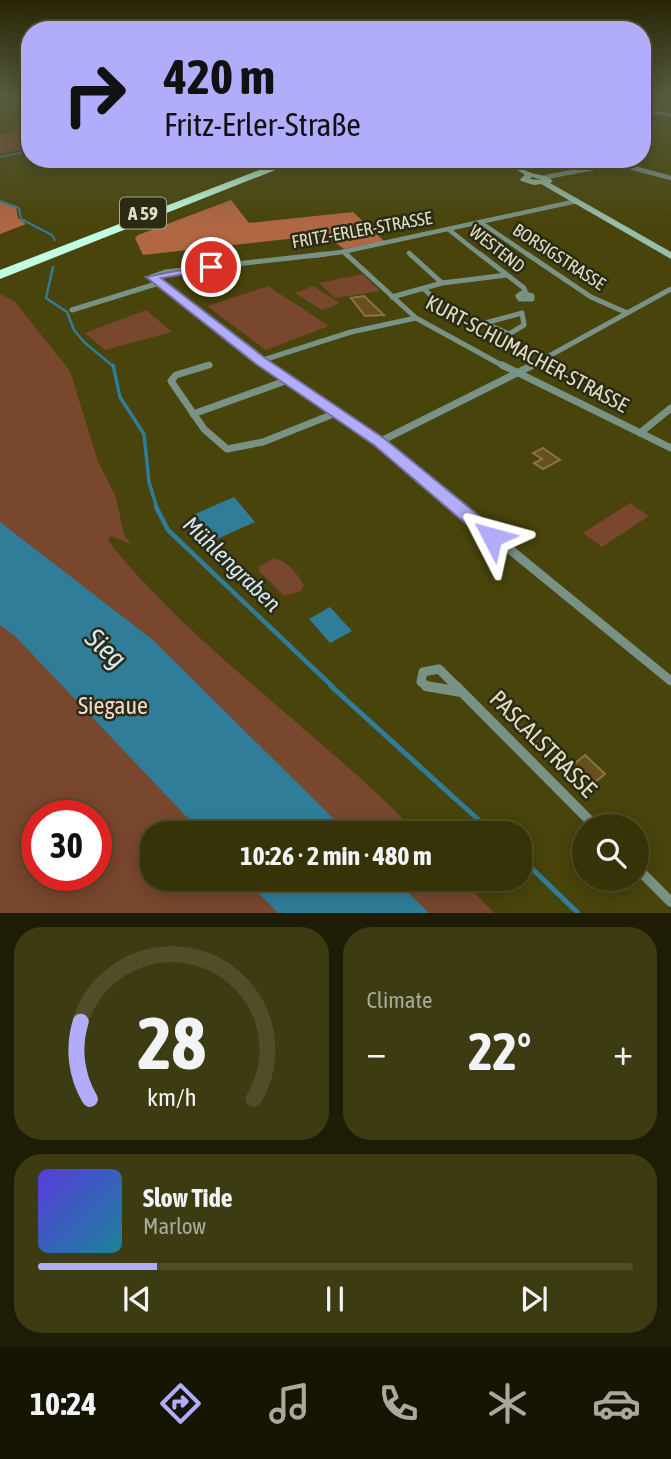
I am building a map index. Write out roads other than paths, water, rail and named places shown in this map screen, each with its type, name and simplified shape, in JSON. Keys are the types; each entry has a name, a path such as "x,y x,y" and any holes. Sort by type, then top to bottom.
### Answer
{"highway":[{"name":"A 59","path":"0,269 263,168"},
{"name":"A 59","path":"0,275 275,168"}],"street":[{"path":"518,168 545,180 671,256"},
{"path":"545,180 596,168"},
{"path":"635,168 671,178"},
{"name":"FRITZ-ERLER-STRASSE","path":"159,283 151,277 165,272 344,252 576,201"},
{"name":"BORSIGSTRASSE","path":"480,222 592,297 625,312"},
{"name":"WESTEND","path":"448,229 524,288 522,313"},
{"name":"KURT-SCHUMACHER-STRASSE","path":"344,252 416,318 517,374 671,448"},
{"path":"410,253 439,281"},
{"path":"393,297 439,281 507,275"},
{"path":"72,310 159,283 260,361 379,442 671,681"},
{"path":"425,288 442,306"},
{"path":"379,442 517,374 671,289"},
{"path":"522,313 524,325 509,334 485,323 486,321 522,313"},
{"path":"260,361 365,328 416,318"},
{"path":"209,365 171,379 194,414 222,446 231,450 313,424 336,413"},
{"path":"194,414 261,393 288,380"},
{"path":"640,433 671,408"},
{"name":"PASCALSTRASSE","path":"461,692 583,814"},
{"path":"649,880 671,902"}],"water":[{"path":"234,497 255,522 215,540 195,514"},
{"name":"Sieg","path":"0,522 153,640 336,821 191,821 16,637 0,625"},
{"path":"330,607 352,631 330,643 309,619"},
{"path":"257,891 406,891 429,913 278,913"}],"waterway":[{"name":"Mühlengraben","path":"0,157 21,153"},
{"name":"Mühlengraben","path":"0,201 19,208 21,219 52,235 55,240"},
{"name":"Mühlengraben","path":"53,267 46,298 67,312 74,330 84,342 113,366"},
{"name":"Mühlengraben","path":"113,366 120,397 144,434 149,482 157,508"},
{"name":"Mühlengraben","path":"156,507 168,530 333,687"},
{"name":"Mühlengraben","path":"331,686 480,821"},
{"name":"Mühlengraben","path":"532,869 578,913"}],"park label":[{"name":"Siegaue","path":"113,706"}]}
